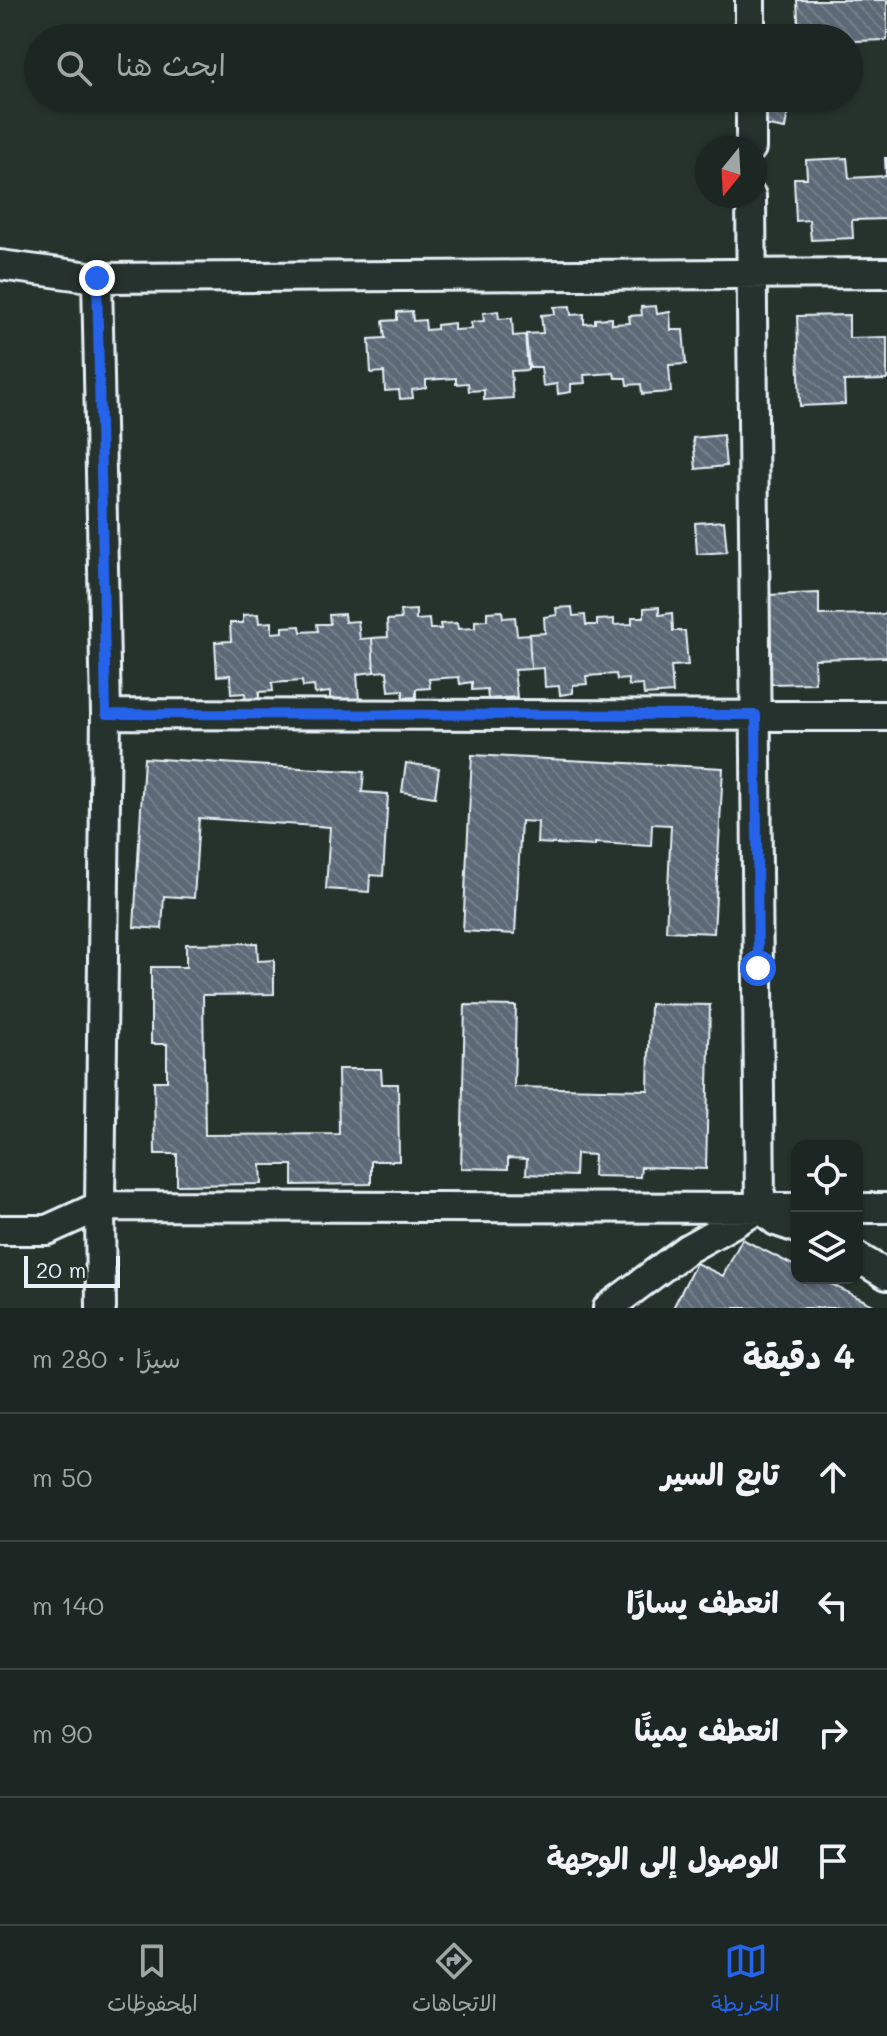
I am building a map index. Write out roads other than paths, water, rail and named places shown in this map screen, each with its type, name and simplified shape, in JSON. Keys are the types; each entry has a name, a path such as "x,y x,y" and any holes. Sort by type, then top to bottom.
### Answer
{"street":[{"path":"750,0 750,24"},
{"path":"751,112 751,136"},
{"path":"751,208 760,1208"},
{"path":"0,265 97,278 887,273"},
{"path":"97,278 106,714 101,1308"},
{"path":"106,714 887,716"},
{"path":"0,1230 47,1230 100,1206 791,1208"},
{"path":"760,1208 776,1221 791,1226"},
{"path":"608,1308 687,1249 760,1208"},
{"path":"863,1208 887,1208"},
{"path":"863,1261 887,1275"}]}
